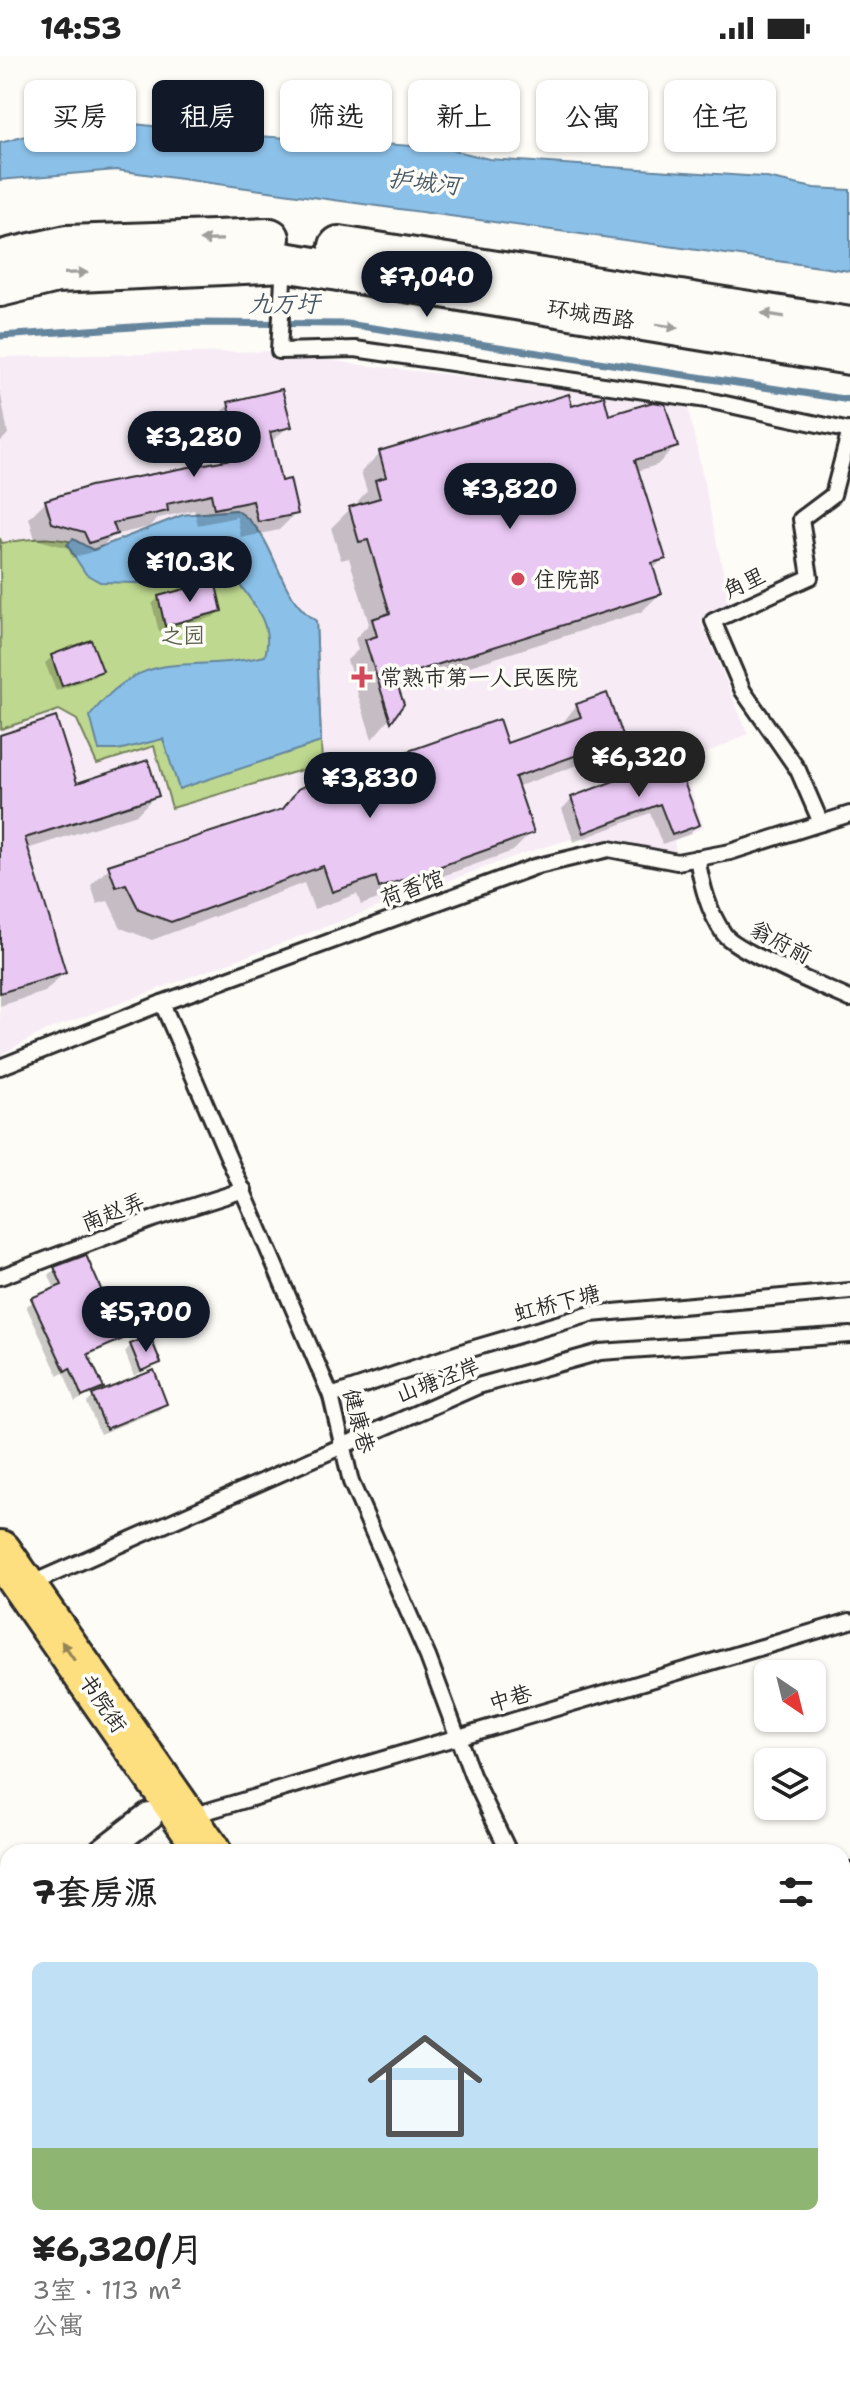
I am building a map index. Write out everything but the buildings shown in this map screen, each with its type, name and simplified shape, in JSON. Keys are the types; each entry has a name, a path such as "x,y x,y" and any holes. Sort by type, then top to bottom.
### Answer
{"main road":[{"name":"环城西路","path":"0,260 67,245 287,238 850,327"},
{"name":"环城西路","path":"0,287 57,273 285,256 850,355"},
{"name":"书院街","path":"0,1552 12,1595 169,1829 195,1844"}],"street":[{"path":"125,1844 169,1829"}],"lane":[{"path":"285,256 279,351 355,349 707,400 850,430"},
{"name":"角里","path":"821,823 798,770 743,691 713,621 810,577 801,519 833,495 850,430"},
{"name":"荷香馆","path":"0,1067 162,1003 534,867 609,849 677,862 730,852 850,814"},
{"name":"翁府前","path":"697,858 704,894 725,937 798,977 850,999"},
{"name":"健康巷","path":"162,1003 331,1396 351,1482 505,1844"},
{"name":"南赵弄","path":"0,1277 156,1218 244,1190"},
{"name":"虹桥下塘","path":"331,1396 471,1349 591,1314 850,1291"},
{"name":"山塘泾岸","path":"12,1595 344,1442 478,1386 600,1352 850,1335"},
{"name":"中巷","path":"169,1829 458,1737 850,1621"}],"shaded area":[{"name":"常熟市第一人民医院","path":"279,351 354,364 687,402 732,613 701,621 748,734 683,764 704,827 674,841 677,855 575,838 521,854 45,1031 0,1055 0,357"}],"green space":[{"name":"之园","path":"236,510 261,535 292,596 302,610 316,621 322,764 172,808 154,746 97,764 77,720 59,710 1,729 0,538 2,543 60,539 93,550 183,515"}],"water":[{"name":"护城河","path":"136,124 152,126 152,152 264,152 264,136 280,138 280,152 392,152 392,145 408,146 408,152 460,152 489,159 762,177 814,188 850,190 850,271 116,170 0,180 0,143 24,137 24,152 136,152"},
{"path":"236,510 261,535 292,596 302,610 316,621 321,742 179,789 163,739 118,750 99,750 90,716 110,693 130,678 150,670 265,656 267,635 261,616 237,581 206,576 169,584 100,582 86,574 67,545 73,539 93,550 183,515"}],"waterway":[{"name":"九万圩","path":"0,336 192,323 347,324 850,400"}],"place":[{"name":"住院部","path":"518,579"},
{"name":"常熟市第一人民医院","path":"362,677"}]}
